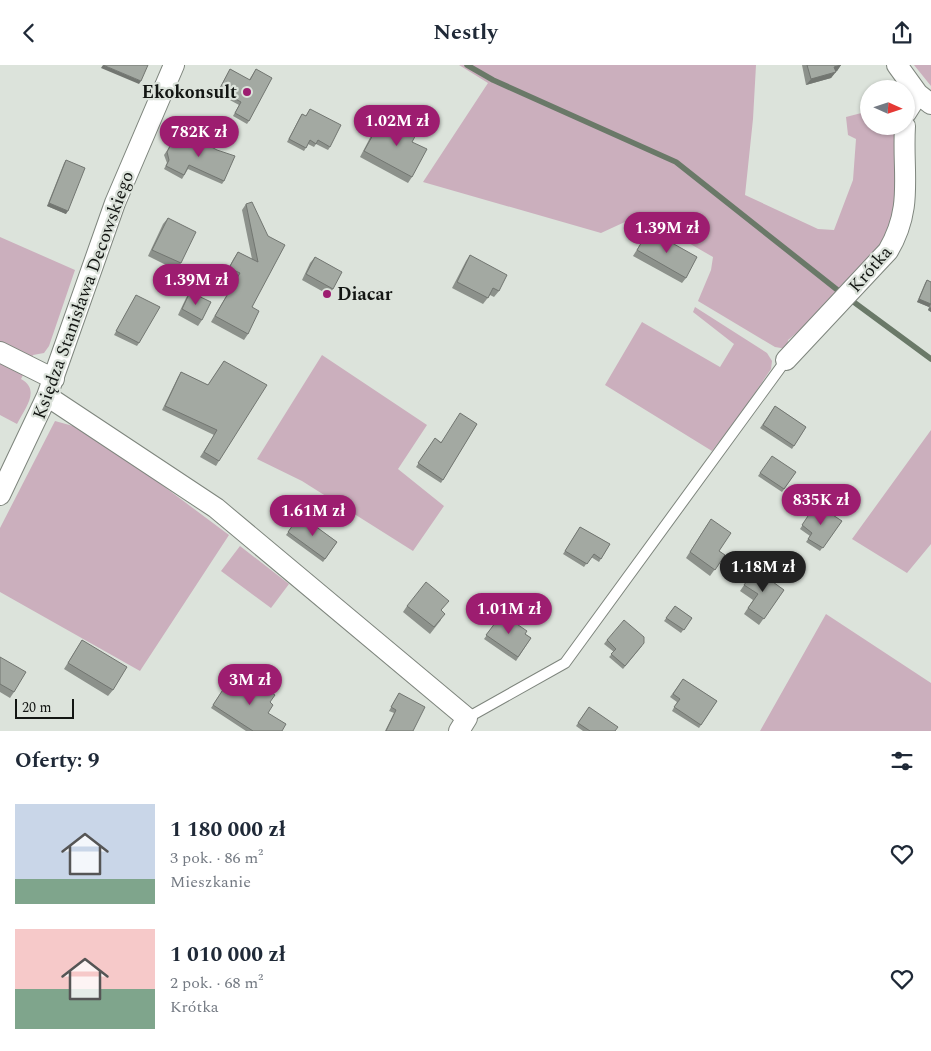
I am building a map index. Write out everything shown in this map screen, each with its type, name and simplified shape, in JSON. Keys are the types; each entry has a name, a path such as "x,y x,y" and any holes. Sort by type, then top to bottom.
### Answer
{"street":[{"name":"Księdza Stanisława Decowskiego","path":"0,495 50,387 115,203 174,65"},
{"path":"897,65 924,99"},
{"name":"Krótka","path":"786,360 888,251 899,233 904,217 906,197 905,135"},
{"path":"0,352 216,509 463,724"}],"lane":[{"path":"463,724 565,663 786,360"}],"shaded area":[{"path":"459,65 756,65 753,119 745,195 818,229 834,230 853,180 856,139 848,135 846,117 860,113 860,135 899,135 899,206 886,243 824,311 788,340 787,349 775,347 698,301 711,270 713,257 640,215 601,233 423,182 488,83"},
{"path":"914,65 931,65 931,86"},
{"path":"0,237 75,270 49,346 44,353 33,355 31,359 0,344"},
{"path":"695,307 767,353 772,361 771,369 740,415 712,451 605,385 642,322 720,367 734,344 693,312"},
{"path":"322,355 427,425 398,469 444,506 413,551 302,481 257,459"},
{"path":"0,362 23,375 21,379 30,388 31,394 27,406 17,424 0,415"},
{"path":"55,421 73,426 93,439 99,438 229,535 140,671 0,592 0,528"},
{"path":"931,430 931,544 907,573 852,539"},
{"path":"240,546 289,584 271,608 221,571"},
{"path":"826,614 931,683 931,731 760,731"}],"building":[{"path":"103,65 148,65 141,81"},
{"path":"807,65 841,65 834,67 836,72 811,79"},
{"path":"230,69 250,80 256,69 272,78 249,121 235,113 241,102 219,90"},
{"path":"310,109 341,125 330,147 318,140 316,144 310,140 306,148 289,139 302,114 306,116"},
{"path":"400,119 419,129 412,142 427,149 412,177 364,151 379,124 393,132"},
{"path":"183,132 217,150 235,156 224,181 189,165 184,175 166,166 169,160 167,152 170,146 177,144"},
{"path":"66,160 85,168 68,211 49,203"},
{"path":"252,202 268,236 285,245 252,307 259,311 248,334 215,316 240,273 229,268 238,252 258,262 246,204"},
{"path":"168,218 196,232 181,263 152,250"},
{"path":"649,230 697,257 686,278 637,250"},
{"path":"470,255 507,275 499,291 493,288 488,298 457,282"},
{"path":"315,257 342,272 333,289 306,274"},
{"path":"927,280 931,282 931,304 919,299"},
{"path":"190,292 211,302 202,320 182,309"},
{"path":"136,295 160,307 139,343 116,331"},
{"path":"224,361 267,385 219,461 204,452 217,430 165,406 181,372 208,385"},
{"path":"775,406 806,427 794,446 763,425"},
{"path":"460,413 477,424 443,480 418,463 435,438 441,443"},
{"path":"772,456 796,472 784,489 760,473"},
{"path":"816,504 842,521 823,548 808,539 812,533 802,525"},
{"path":"300,515 337,542 325,559 288,532"},
{"path":"711,519 731,533 719,551 725,555 715,570 690,552"},
{"path":"580,527 610,544 601,559 594,554 587,564 565,551"},
{"path":"755,569 784,590 764,619 748,608 758,594 744,585"},
{"path":"426,582 449,601 441,610 445,614 434,627 407,606"},
{"path":"675,606 692,618 684,630 666,618"},
{"path":"502,614 527,631 525,634 531,638 518,657 486,635"},
{"path":"624,620 644,637 644,643 625,666 611,654 616,649 607,640"},
{"path":"82,640 127,667 113,690 68,663"},
{"path":"0,657 26,672 14,692 0,684"},
{"path":"247,677 275,695 270,702 273,705 268,713 286,724 282,731 253,731 213,705 224,688 228,691 233,684 239,687"},
{"path":"683,679 717,701 701,725 674,707 680,699 673,694"},
{"path":"399,693 425,707 413,731 386,731 396,710 391,707"},
{"path":"589,707 618,727 615,731 590,731 578,723"}],"waterway":[{"path":"467,65 493,80 676,162 840,292"},
{"path":"851,300 931,359"}],"place":[{"name":"Ekokonsult","path":"247,92"},
{"name":"Diacar","path":"327,294"}]}
